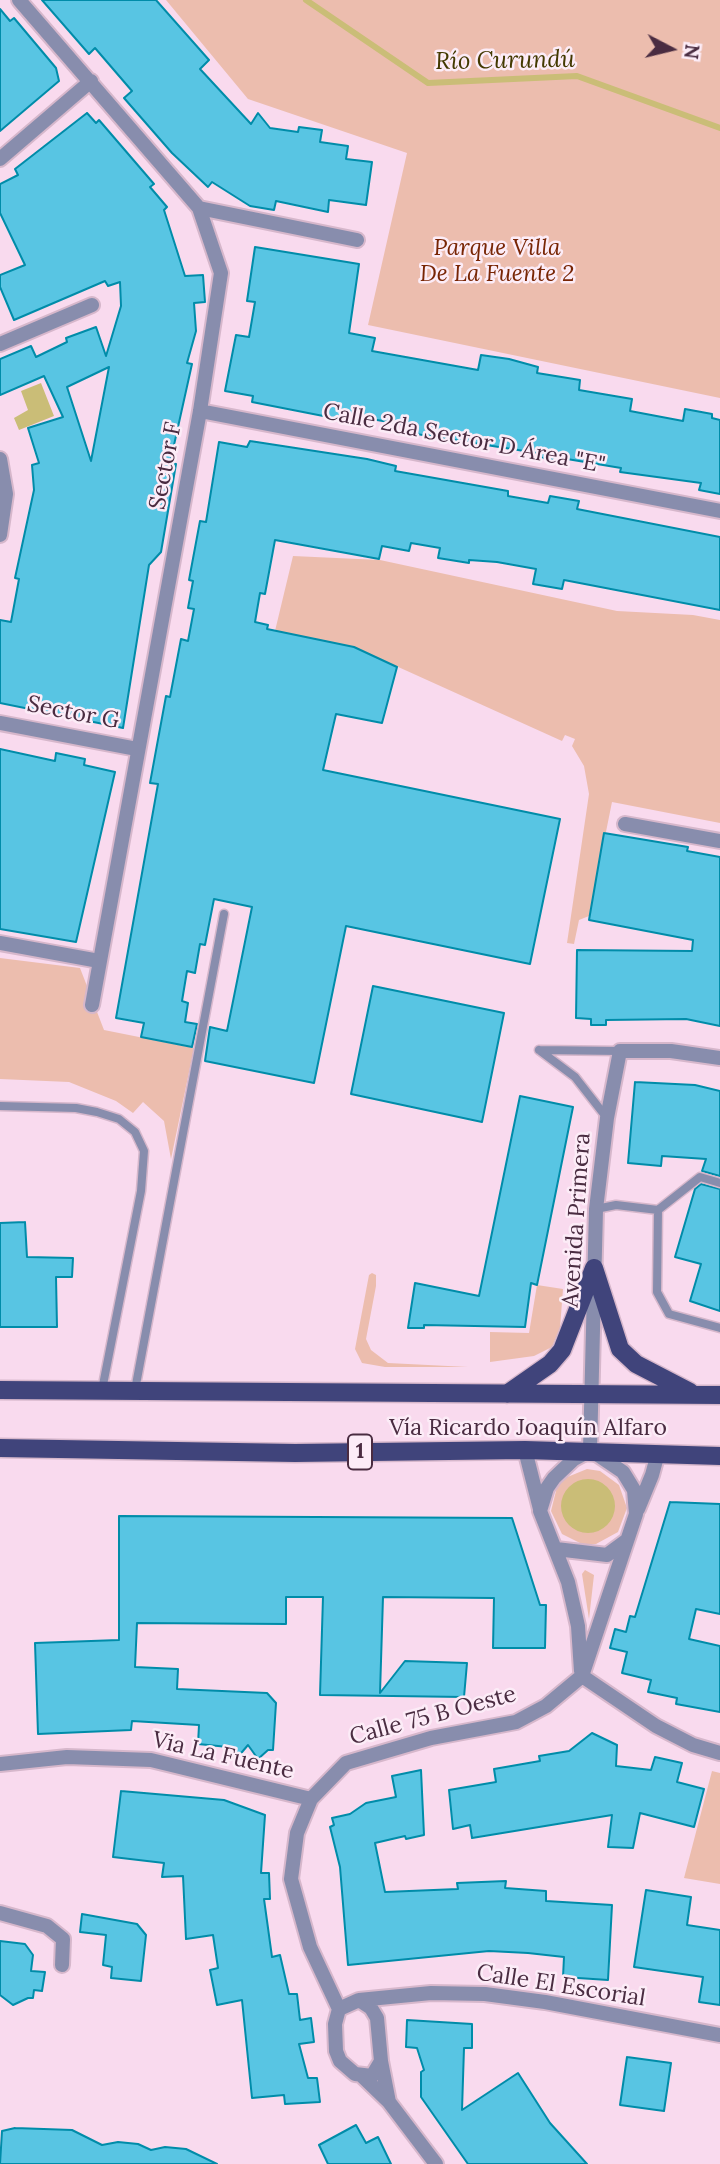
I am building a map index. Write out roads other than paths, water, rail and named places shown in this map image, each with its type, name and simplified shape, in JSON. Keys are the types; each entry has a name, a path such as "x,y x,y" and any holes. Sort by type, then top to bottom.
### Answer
{"main road":[{"path":"594,1268 612,1329 624,1354 693,1394"},
{"path":"507,1394 550,1364 562,1350 594,1268"},
{"name":"Vía Ricardo Joaquín Alfaro","path":"0,1390 102,1393 720,1395"},
{"name":"Vía Ricardo Joaquín Alfaro","path":"0,1448 295,1453 590,1450 720,1456"}],"street":[{"name":"Sector F","path":"19,0 199,208 222,273 200,411 92,1005"},
{"path":"0,159 91,82"},
{"path":"199,208 357,240"},
{"path":"0,344 92,305"},
{"name":"Calle 2da Sector D Área \"E\"","path":"200,411 720,511"},
{"path":"0,459 6,494 0,535"},
{"name":"Sector G","path":"0,723 137,749"},
{"path":"625,824 720,841"},
{"path":"0,943 99,961"},
{"path":"620,1051 671,1051 720,1058"},
{"name":"Avenida Primera","path":"590,1450 596,1209 607,1118 620,1051"},
{"path":"525,1450 540,1511 568,1582 578,1626 582,1676"},
{"path":"540,1511 547,1488 554,1478 573,1459 590,1450 623,1472 634,1490 636,1514"},
{"path":"582,1676 658,1452"},
{"path":"556,1549 607,1555 623,1546 631,1535"},
{"path":"582,1676 656,1727 693,1745 720,1753"},
{"name":"Calle 75 B Oeste","path":"339,2009 310,1947 291,1879 297,1833 311,1799 346,1763 431,1738 516,1722 546,1706 582,1676"},
{"name":"Via La Fuente","path":"0,1764 67,1757 151,1760 311,1799"},
{"path":"0,1913 47,1926 62,1939 62,1965"},
{"name":"Calle El Escorial","path":"359,2000 431,1993 485,1994 545,2002 720,2035"},
{"path":"377,2018 393,1998"},
{"path":"389,2102 381,2062 377,2018 372,2008 359,2000 339,2009 335,2024 336,2051 347,2068 362,2076 389,2102 436,2164"},
{"path":"362,2076 372,2076 381,2062"}],"lane":[{"path":"135,1393 224,914"},
{"path":"607,1118 575,1077 539,1050 620,1051"},
{"path":"0,1106 76,1108 97,1112 119,1119 135,1132 144,1151 141,1191 102,1393"},
{"path":"596,1209 616,1205 658,1210 700,1177 720,1183"},
{"path":"658,1210 657,1292 669,1314 720,1328"}],"waterway":[{"name":"Río Curundú","path":"306,0 428,83 577,76 720,128"}],"park label":[{"name":"Parque Villa De La Fuente 2","path":"497,261"}]}
